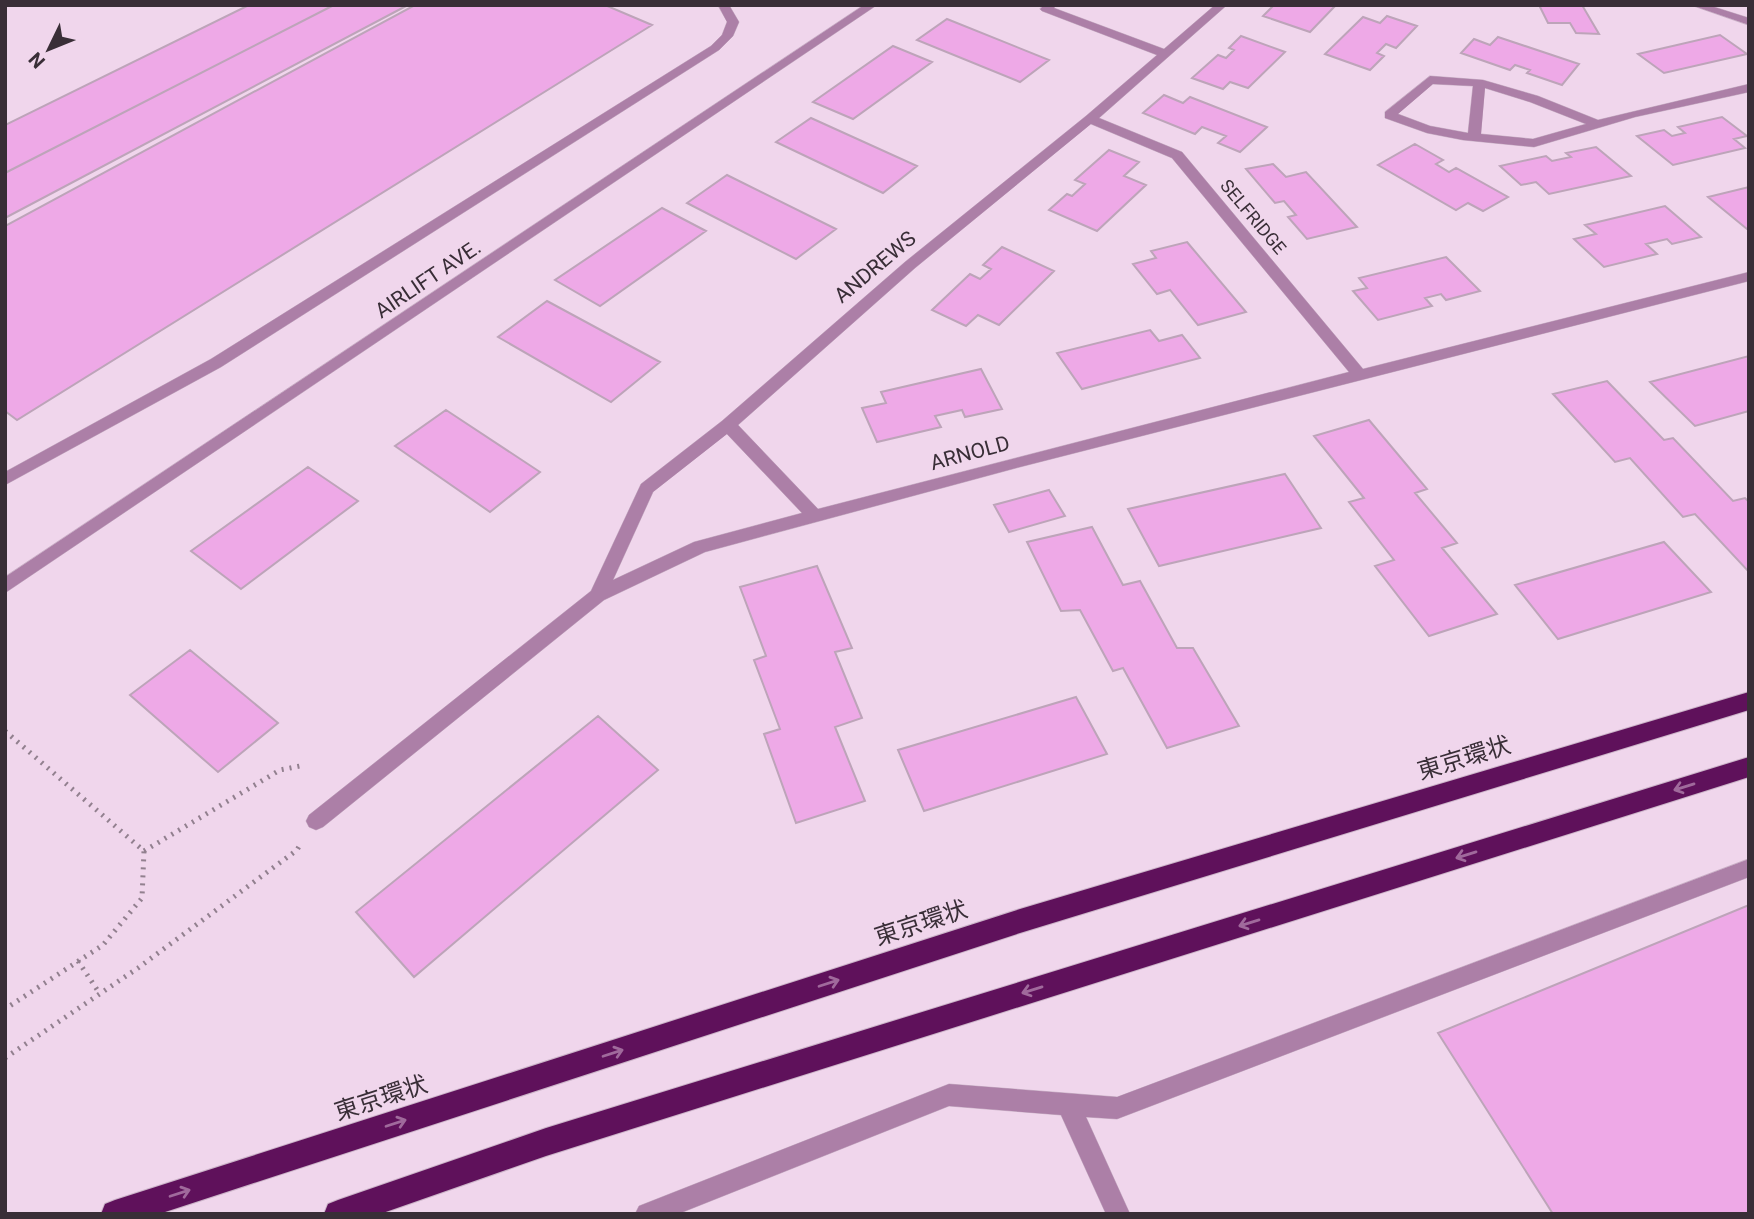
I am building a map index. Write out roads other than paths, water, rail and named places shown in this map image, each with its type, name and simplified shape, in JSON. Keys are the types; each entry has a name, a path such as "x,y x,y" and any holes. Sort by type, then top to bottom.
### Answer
{"highway":[{"name":"東京環状","path":"115,1214 1020,920 1749,701"},
{"path":"338,1214 546,1142 1749,767"}],"lane":[{"path":"5,480 216,363 715,48 727,36 733,22 723,5"},
{"name":"AIRLIFT AVE.","path":"5,586 872,5"},
{"path":"1051,5 1046,9 1166,54"},
{"name":"ANDREWS","path":"598,595 647,488 728,425 910,265 1090,119 1222,5"},
{"path":"1696,5 1749,22"},
{"path":"1600,125 1534,99 1479,83 1430,80 1389,115 1427,129 1534,143 1600,125 1632,114 1749,88"},
{"path":"1474,137 1479,83"},
{"name":"SELFRIDGE","path":"1090,119 1177,155 1361,376"},
{"name":"ARNOLD","path":"598,595 700,547 1020,461 1749,276"},
{"path":"728,425 815,517"},
{"path":"316,821 598,595"},
{"path":"647,1214 949,1095 1117,1108 1749,868"},
{"path":"1068,1104 1118,1214"}]}
